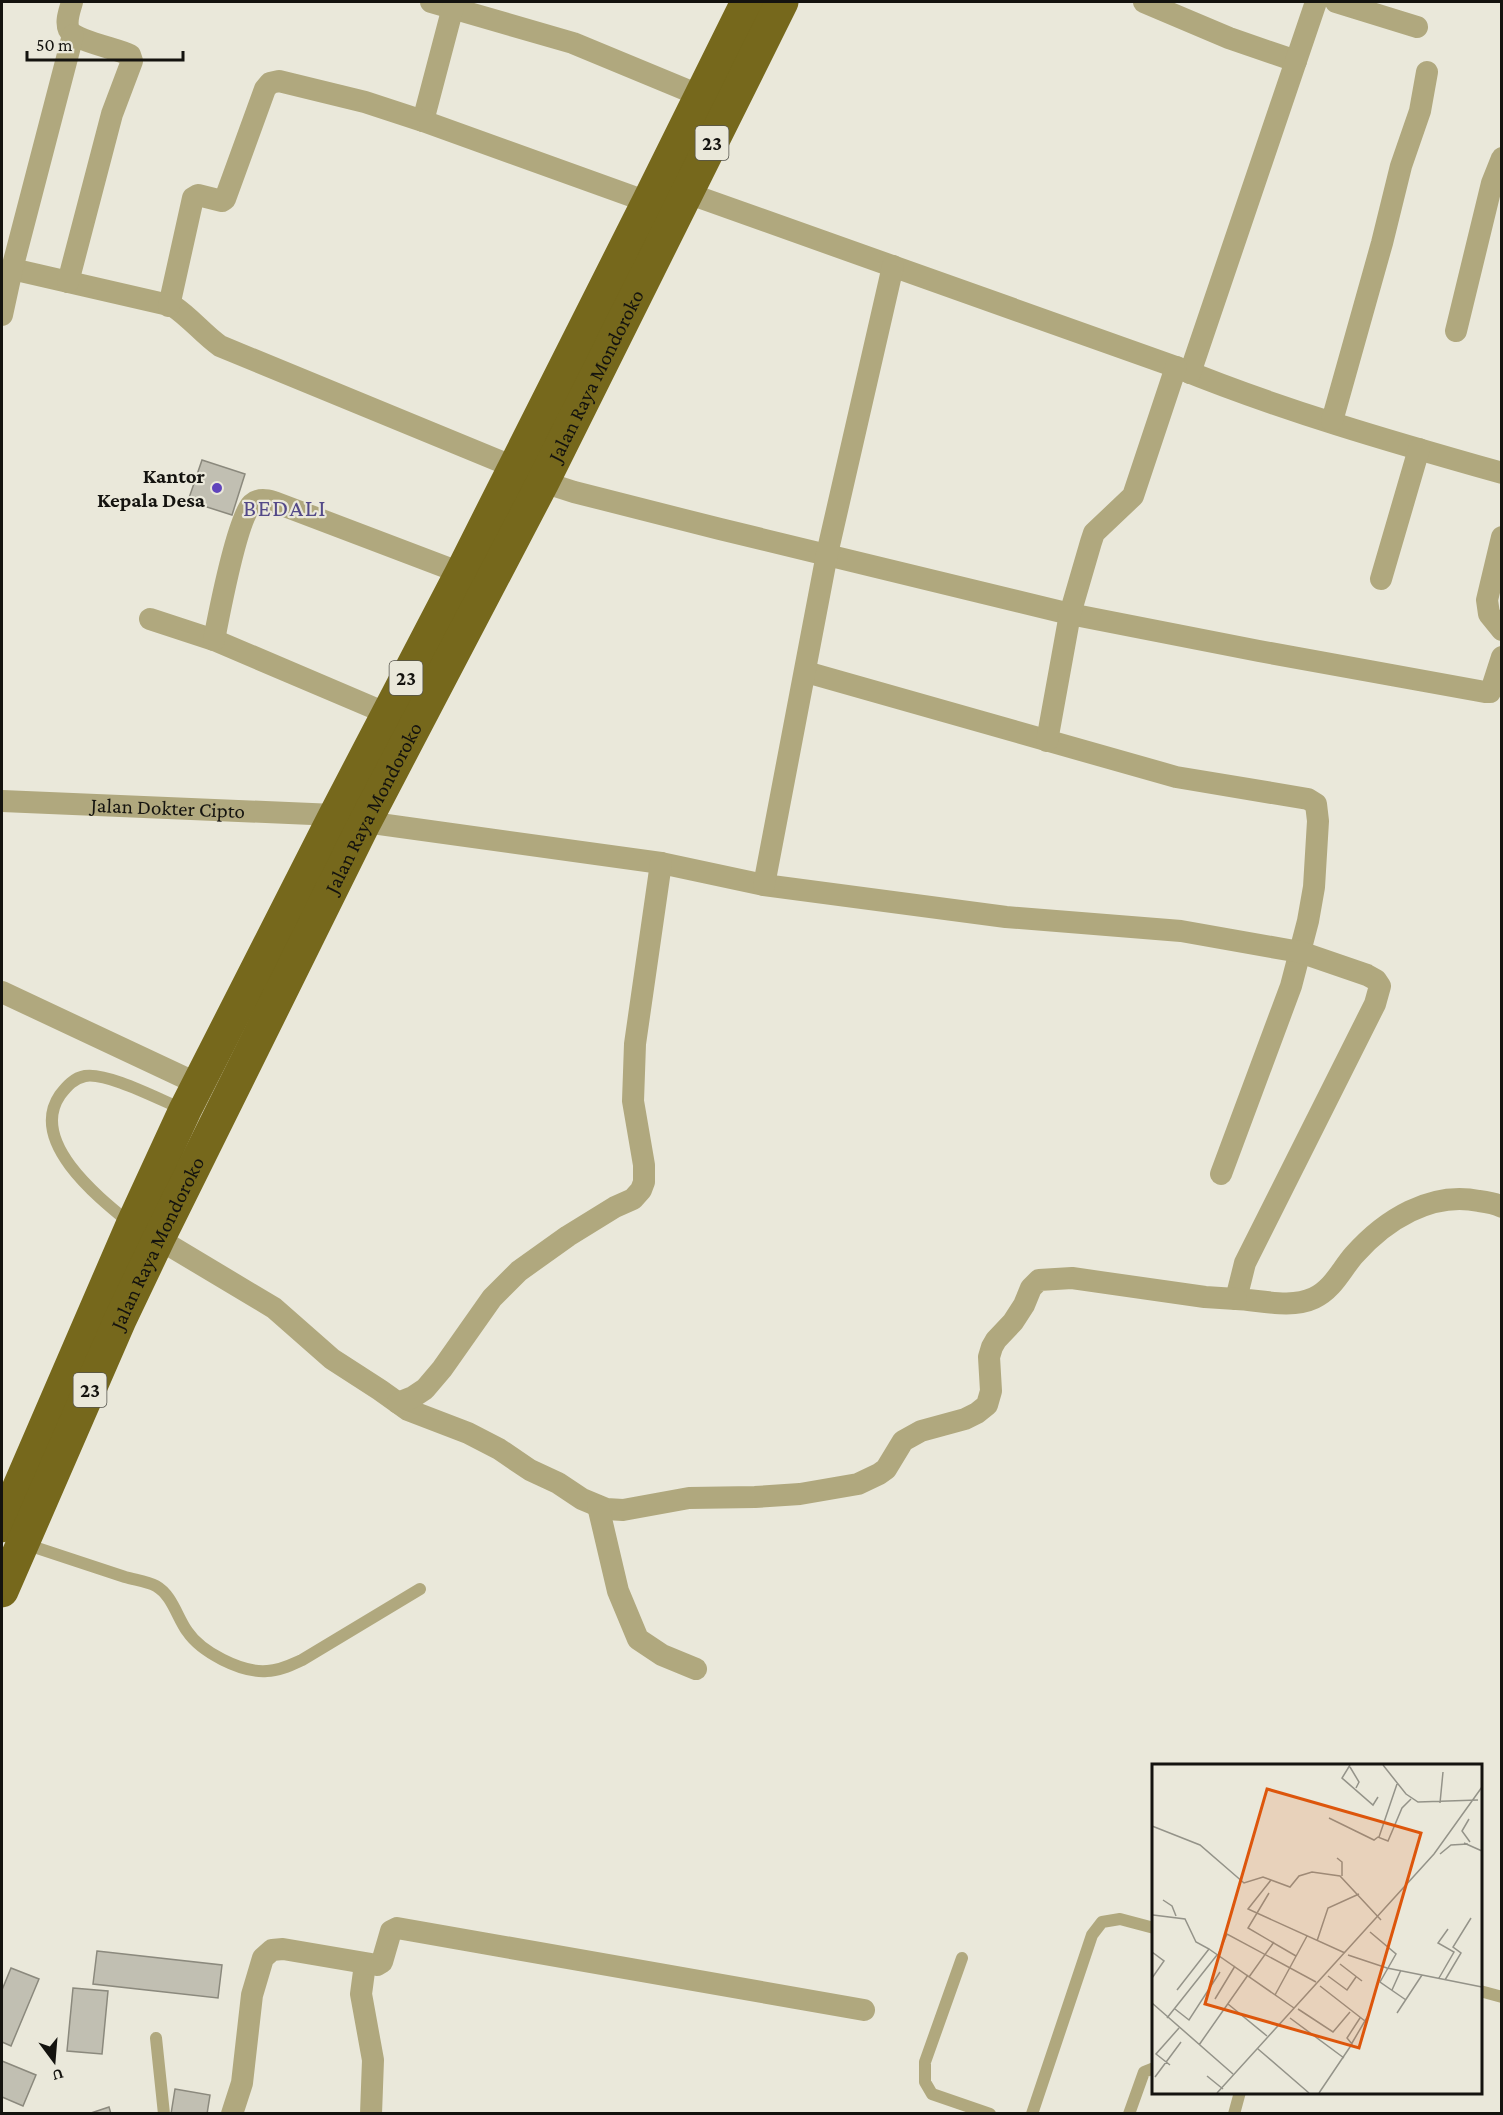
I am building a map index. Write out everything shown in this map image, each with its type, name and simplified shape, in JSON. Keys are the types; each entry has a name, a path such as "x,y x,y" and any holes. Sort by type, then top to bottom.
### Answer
{"highway":[{"name":"Jalan Raya Mondoroko","path":"2,1591 9,1534 120,1320 146,1231 201,1109 350,819 543,482 627,277 648,202 747,2"},
{"name":"Jalan Raya Mondoroko","path":"350,819 388,714 514,467 627,277 687,193 782,2"}],"street":[{"path":"68,282 112,114 132,61 130,55 122,51 73,35 68,28 67,20 72,2"},
{"path":"1144,2 1229,38 1296,61"},
{"path":"1047,741 1070,614 1094,533 1133,496 1183,370 1316,2"},
{"path":"1336,2 1417,27"},
{"path":"423,122 442,4 573,43 701,96"},
{"path":"2,315 73,35"},
{"path":"1332,421 1401,166 1420,111 1427,72"},
{"path":"169,306 192,198 198,195 222,201 225,199 265,89 270,83 279,81 343,97 423,122 648,202"},
{"path":"1456,331 1492,183 1502,158"},
{"path":"687,193 1183,370 1232,390 1502,473"},
{"path":"764,885 827,554 892,266"},
{"path":"12,269 169,306 188,316 220,346 514,467"},
{"path":"1381,579 1419,449"},
{"path":"543,482 709,526 1070,614 1269,653 1485,692 1490,692 1492,688 1502,657"},
{"path":"214,639 231,560 251,505 258,501 274,502 461,573"},
{"path":"1502,537 1487,600 1489,614 1502,630"},
{"path":"150,620 214,639 388,714"},
{"path":"806,672 1176,777 1308,799 1316,804 1319,812 1314,887 1308,921 1291,986 1221,1174"},
{"name":"Jalan Dokter Cipto","path":"2,801 350,819 661,863 764,885 1006,917 1181,931 1299,955 1367,975 1376,980 1380,986 1371,1016 1245,1263 1236,1299"},
{"path":"398,1402 413,1397 425,1389 442,1369 492,1298 519,1271 568,1236 615,1207 633,1199 641,1190 644,1182 644,1165 633,1101 635,1044 661,863"},
{"path":"2,992 201,1109"},
{"path":"146,1231 274,1308 332,1359 415,1413 478,1438 590,1503 606,1509 623,1510 689,1498 800,1494 842,1488 869,1480 886,1469 903,1441 921,1431 959,1421 983,1408 990,1398 989,1357 992,1347 1013,1322 1031,1288 1039,1280 1072,1278 1205,1297 1299,1302 1313,1299 1327,1291 1366,1242 1387,1224 1411,1210 1440,1201 1467,1198 1502,1207"},
{"path":"590,1503 618,1591 638,1639 662,1655 696,1669"},
{"path":"232,2114 242,2083 252,1995 263,1958 272,1950 283,1949 365,1965 377,1965 382,1962 391,1931 397,1928 864,2010"},
{"path":"365,1965 362,1994 373,2060 371,2114"}],"lane":[{"path":"146,1231 107,1204 84,1181 63,1154 55,1139 51,1117 58,1098 69,1083 85,1076 106,1077 201,1109"},
{"path":"9,1534 134,1580 154,1584 162,1590 177,1611 187,1632 203,1647 220,1659 265,1671 282,1668 302,1660 420,1589"},
{"path":"1032,2114 1092,1935 1102,1923 1119,1919 1152,1927"},
{"path":"962,1958 925,2062 925,2082 932,2094 990,2114"},
{"path":"1482,1992 1502,1997"},
{"path":"156,2038 164,2114"},
{"path":"1129,2114 1144,2072 1152,2069"},
{"path":"1234,2114 1239,2094"}],"building":[{"name":"Kantor Kepala Desa","path":"202,460 245,474 232,515 188,501"},
{"path":"97,1951 222,1965 218,1998 93,1984"},
{"path":"11,1968 39,1979 11,2046 2,2042 2,1990"},
{"path":"73,1988 108,1991 102,2054 67,2051"},
{"path":"2,2061 36,2075 23,2106 2,2097"},
{"path":"175,2089 210,2095 207,2114 171,2114"},
{"path":"109,2107 111,2114 88,2114"}],"place":[{"name":"Kantor Kepala Desa","path":"217,488"}],"district":[{"name":"BEDALI","path":"285,508"}]}
